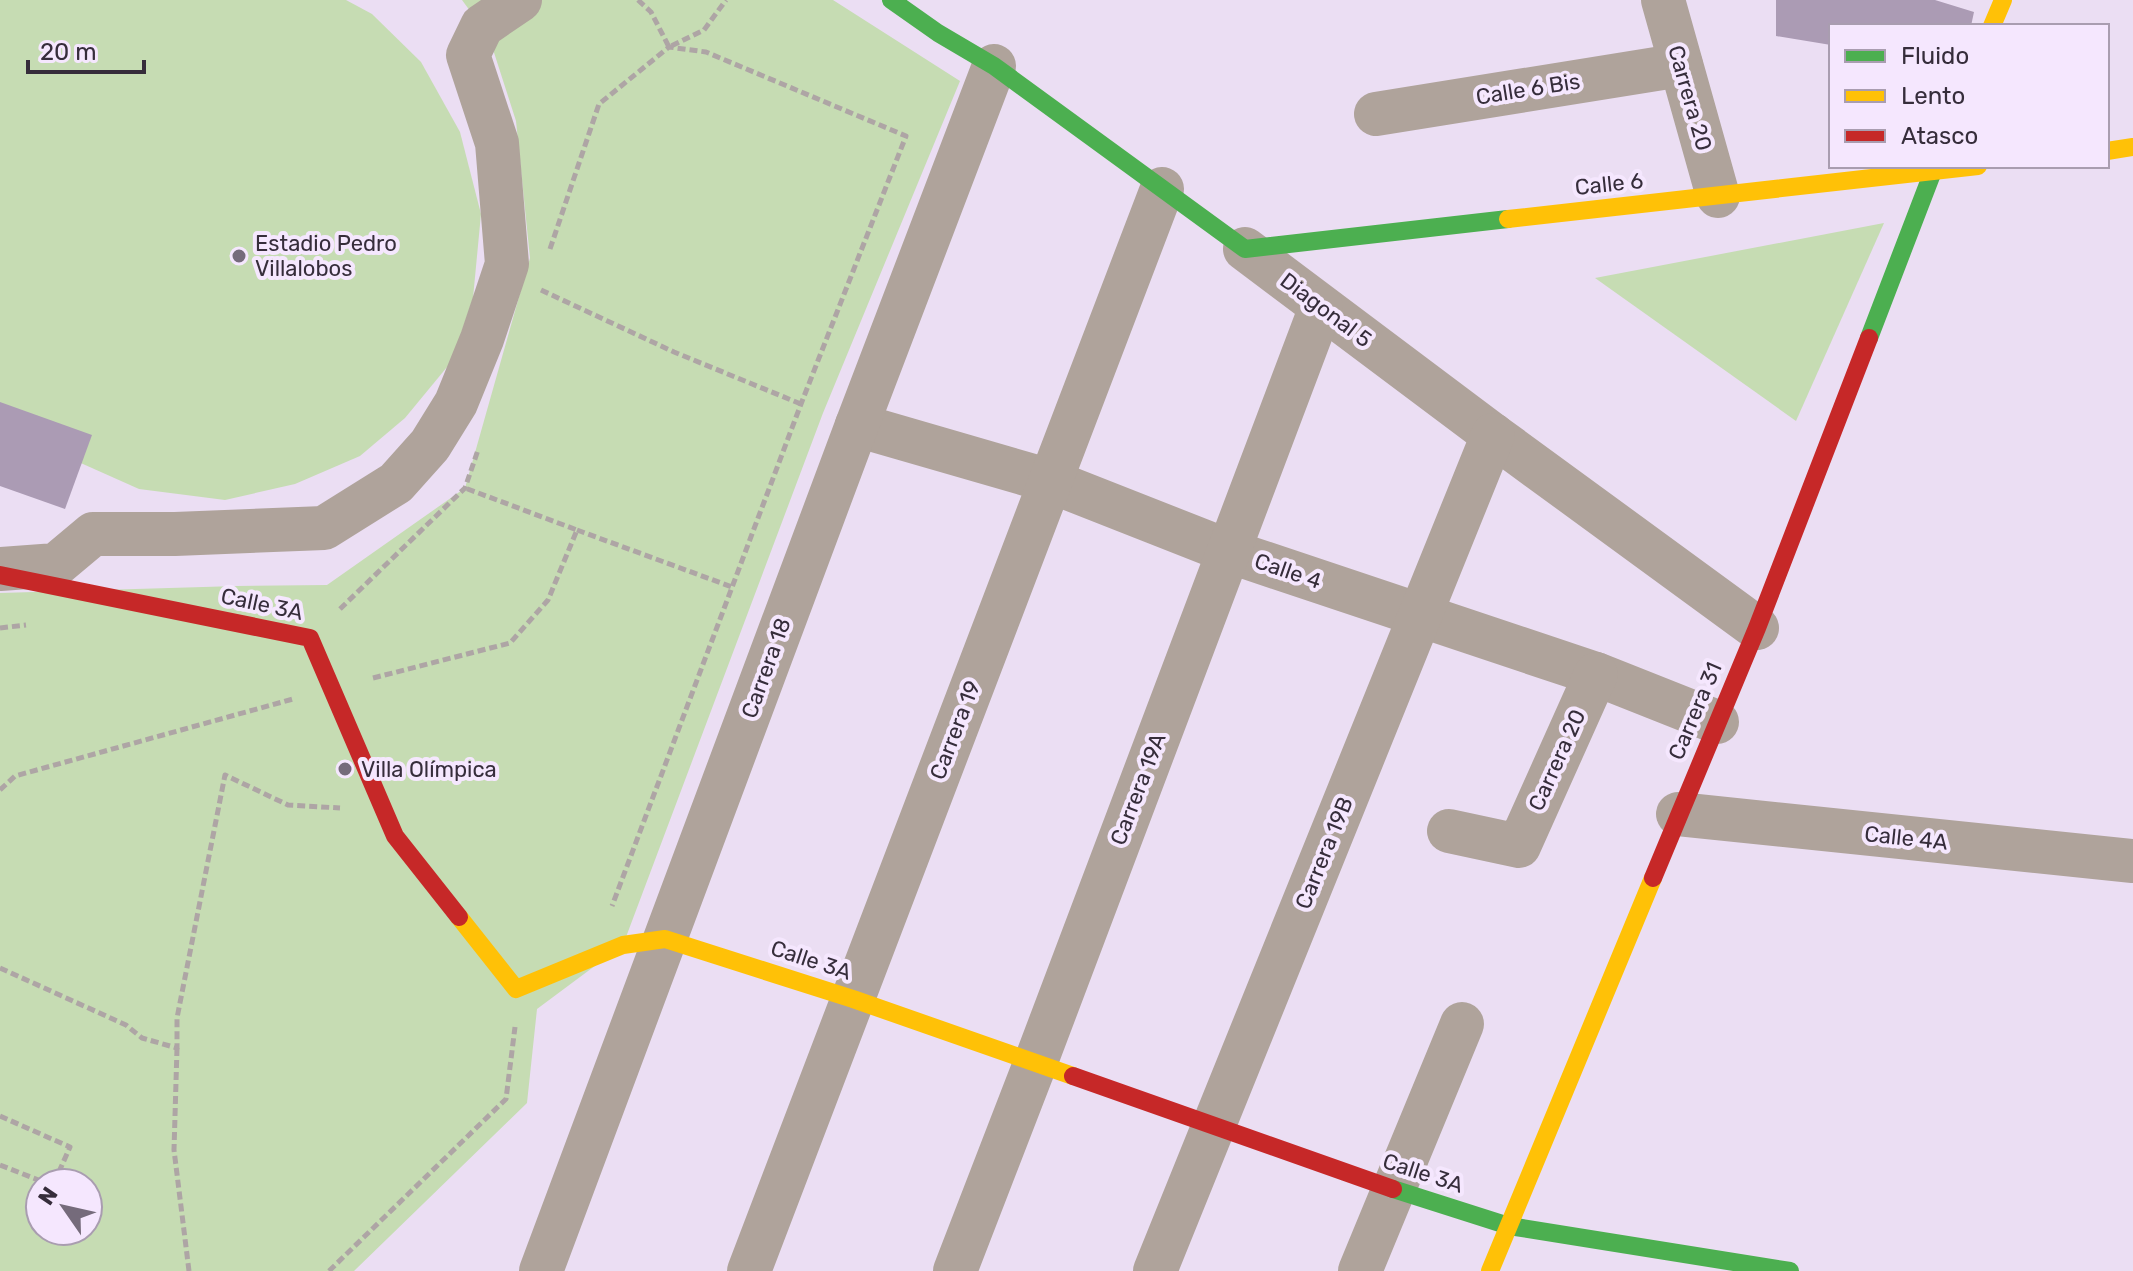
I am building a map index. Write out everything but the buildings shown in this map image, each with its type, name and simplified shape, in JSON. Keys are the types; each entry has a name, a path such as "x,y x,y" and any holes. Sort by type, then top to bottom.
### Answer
{"street":[{"path":"0,572 56,565 93,534 324,528 396,483 430,445 456,403 507,264 497,143 468,55 482,26 520,0"},
{"name":"Diagonal 5","path":"891,0 935,16 994,66 1757,628"},
{"name":"Carrera 20","path":"1663,0 1718,196"},
{"path":"1993,24 2003,0"},
{"name":"Calle 6 Bis","path":"1376,114 1681,65"},
{"name":"Carrera 18","path":"541,1271 994,66"},
{"path":"2109,151 2133,147"},
{"name":"Calle 6","path":"1245,249 1934,169"},
{"name":"Carrera 31","path":"1490,1271 1757,628 1934,169"},
{"name":"Carrera 19","path":"749,1271 1162,189"},
{"name":"Carrera 19A","path":"955,1271 1321,307"},
{"name":"Calle 4","path":"857,425 1050,481 1228,551 1596,674 1717,722"},
{"name":"Carrera 19B","path":"1155,1271 1493,435"},
{"name":"Calle 3A","path":"0,572 310,638 395,836 516,989 623,945 665,939 853,999 1394,1189 1509,1226 1790,1271"},
{"name":"Carrera 20","path":"1449,831 1519,846 1596,674"},
{"name":"Calle 4A","path":"1678,814 2133,861"},
{"path":"1360,1271 1462,1024"}],"path":[{"path":"638,0 651,12 669,47"},
{"path":"546,260 599,104 669,47 704,30 726,0"},
{"path":"609,915 801,404 906,136 706,52 669,47"},
{"path":"536,288 674,352 801,404"},
{"path":"310,638 465,488 482,439"},
{"path":"465,488 732,587"},
{"path":"0,790 15,776 510,643 548,600 577,530"},
{"path":"189,1271 174,1150 177,1018 225,775 288,805 384,810"},
{"path":"0,968 126,1025 142,1038 177,1048"},
{"path":"329,1271 506,1099 519,1001 549,975"},
{"path":"0,1116 70,1147 61,1167"},
{"path":"0,1165 24,1174"}],"green space":[{"name":"Estadio Pedro Villalobos","path":"0,0 346,0 372,14 421,62 460,132 481,214 473,298 452,361 405,418 360,456 295,484 225,500 139,489 0,427"},
{"name":"Villa Olímpica","path":"462,0 833,0 960,81 823,413 623,945 537,1009 527,1103 354,1271 0,1271 0,593 327,585 465,488 530,258 516,121 489,37"},
{"path":"1884,223 1796,421 1595,278"}],"traffic: fast":[{"path":"891,0 938,33 994,66 1245,249 1508,219"},
{"path":"1869,338 1934,168"},
{"path":"1393,1189 1509,1226 1790,1271"}],"traffic: slow":[{"path":"1993,24 2003,0"},
{"path":"2109,151 2133,147"},
{"path":"1508,219 1960,168"},
{"path":"1490,1271 1653,878"},
{"path":"459,917 516,989 623,945 665,939 853,999 1073,1076"}],"traffic: jam":[{"path":"1653,878 1757,628 1869,338"},
{"path":"0,575 310,638 395,836 459,917"},
{"path":"1073,1076 1393,1189"}],"place":[{"name":"Estadio Pedro Villalobos","path":"239,256"},
{"name":"Villa Olímpica","path":"345,769"}]}
